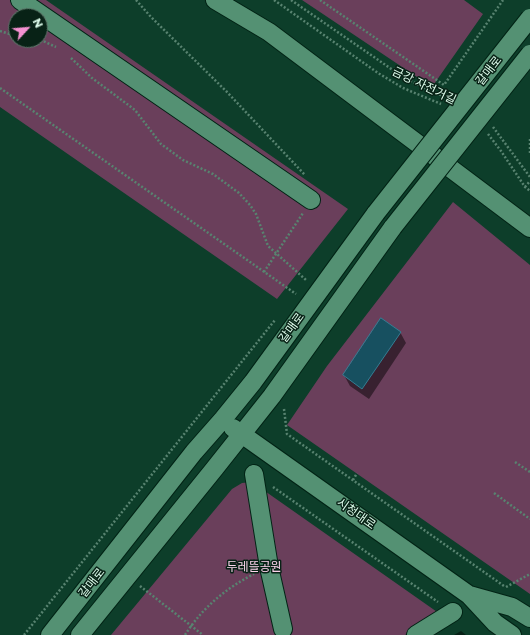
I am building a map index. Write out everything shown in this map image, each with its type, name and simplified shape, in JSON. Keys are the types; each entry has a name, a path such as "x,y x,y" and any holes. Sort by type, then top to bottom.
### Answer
{"street":[{"path":"20,0 311,200"},
{"path":"215,0 269,32 530,228"},
{"name":"갈매로","path":"50,635 194,452 253,382 376,214 530,18"},
{"name":"갈매로","path":"80,635 272,396 393,227 530,54"},
{"name":"시청대로","path":"223,419 241,435 469,595 495,623 512,635"},
{"path":"254,474 269,567 283,629"},
{"name":"시청대로","path":"469,595 512,607 530,618"},
{"path":"416,635 452,612"}],"path":[{"path":"136,0 151,17 227,92 303,171 306,176"},
{"name":"금강 자전거길","path":"274,0 378,73 403,88 442,105"},
{"path":"291,0 403,76 433,92 447,97"},
{"path":"320,0 444,85 503,0"},
{"path":"48,43 58,48"},
{"path":"71,57 92,78 135,110 161,144 183,160 213,174 239,193 256,214 268,246 306,280 303,285"},
{"path":"0,88 296,294 299,290"},
{"path":"490,124 498,132 530,177"},
{"path":"486,132 530,192"},
{"path":"530,139 530,153"},
{"path":"525,187 530,181"},
{"path":"264,272 311,200"},
{"path":"24,635 276,319"},
{"path":"284,406 287,434 512,591"},
{"path":"515,462 530,472"},
{"path":"354,480 357,473"},
{"path":"254,474 452,612"},
{"path":"494,493 530,519"},
{"path":"185,635 203,611 222,594 241,580 269,567"},
{"path":"506,587 530,574"},
{"path":"138,585 203,635"}],"green space":[{"path":"0,0 46,0 348,209 277,299 0,107"},
{"path":"302,0 464,0 483,14 432,87"},
{"path":"453,202 530,265 530,594 287,425 327,366"},
{"name":"두레뜰공원","path":"252,482 440,614 405,635 111,635 232,489 242,483"}],"building":[{"path":"381,318 401,332 362,389 343,375"}]}
